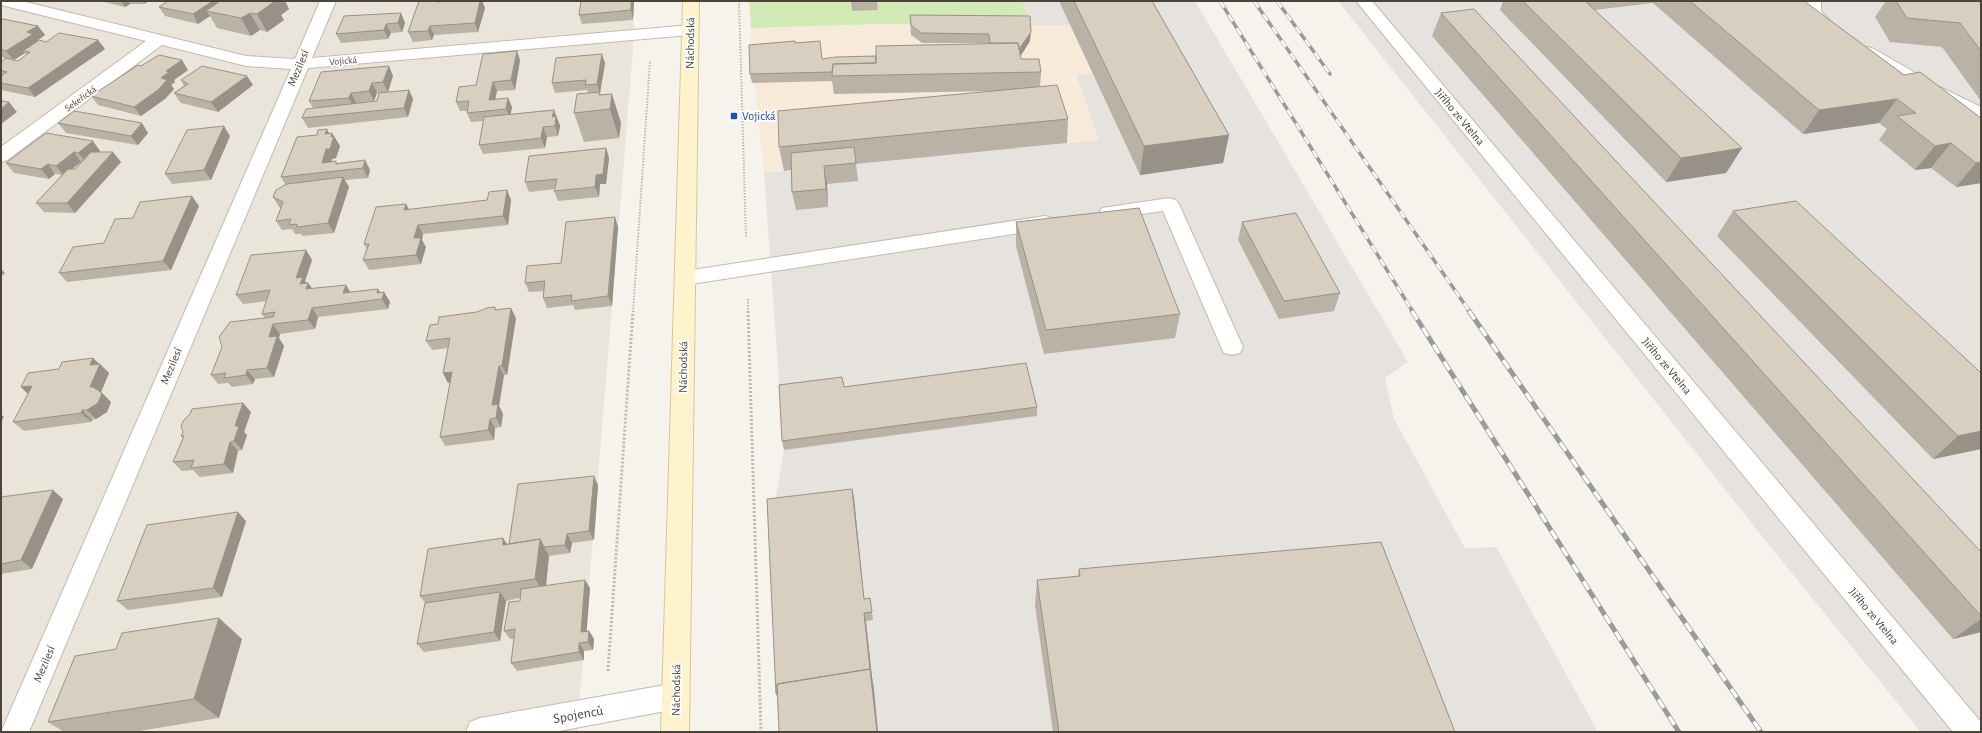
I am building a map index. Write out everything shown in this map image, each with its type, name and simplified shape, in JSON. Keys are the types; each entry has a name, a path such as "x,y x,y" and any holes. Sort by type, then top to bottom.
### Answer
{"main road":[{"name":"Náchodská","path":"675,732 691,1"}],"street":[{"name":"Vojická","path":"3,1 160,39 246,62 300,64 690,30"},
{"name":"Mezilesí","path":"15,732 328,1"},
{"name":"Jiřího ze Vtelna","path":"1364,1 1970,732"},
{"path":"1813,1 1813,12 1826,27 1932,90 1981,114"},
{"name":"Sekeřická","path":"1,156 160,39"},
{"path":"1091,216 1169,204 1232,347"},
{"path":"685,278 1060,221"},
{"name":"Spojenců","path":"480,732 676,696"}],"path":[{"path":"739,1 761,732"},
{"path":"605,710 652,33"}],"shaded area":[{"path":"1,1 634,1 633,51 577,732 1,732"},
{"path":"1022,1 1195,1 1408,362 1385,378 1394,419 1465,548 1496,547 1598,732 878,732 854,498 774,508 784,450 764,173 1099,140 1076,75 1094,73 1072,25 1030,25"},
{"path":"1338,1 1981,1 1981,732 1921,732 1769,545"},
{"path":"877,24 1071,25 1095,73 1076,76 1099,140 764,173 750,41 751,28"}],"green space":[{"path":"749,1 1022,1 1030,25 877,24 751,28"}],"building":[{"path":"168,1 213,1 193,14 159,7"},
{"path":"220,1 274,2 257,14 250,13 241,18 206,11"},
{"path":"419,1 480,1 475,23 430,26 428,31 408,32"},
{"path":"581,1 631,1 631,10 579,15"},
{"path":"1074,1 1152,1 1229,135 1144,146"},
{"path":"1523,1 1585,1 1742,148 1681,158"},
{"path":"1690,1 1804,1 1904,75 1920,72 1981,118 1981,162 1976,163 1951,143 1935,146 1897,116 1916,113 1897,99 1819,110"},
{"path":"1896,1 1981,2 1981,51 1960,23 1907,18"},
{"path":"1474,9 1981,552 1981,616 1441,13"},
{"path":"401,13 398,23 386,24 384,30 336,34 344,16"},
{"path":"910,15 1030,16 1031,32 1019,49 1018,43 990,43 989,34 921,33 911,25"},
{"path":"3,19 38,26 27,32 33,34 6,51 1,49 1,20"},
{"path":"59,33 98,40 28,88 1,83 1,76 7,72 1,70 1,62 6,58 18,61 30,52 23,51 39,40 46,42"},
{"path":"795,41 795,43 820,41 822,59 836,57 876,56 876,63 833,64 832,72 750,74 749,45"},
{"path":"1018,43 1021,59 1039,59 1041,72 832,76 833,64 876,63 876,46"},
{"path":"517,51 511,80 493,82 489,100 508,98 506,109 467,113 469,101 456,102 459,87 476,85 483,54"},
{"path":"602,54 597,84 585,85 586,80 552,83 556,58"},
{"path":"159,55 182,60 166,71 169,72 161,78 167,80 158,90 134,107 91,96 138,65 141,66"},
{"path":"202,66 247,76 211,102 174,93 188,84 181,80"},
{"path":"389,66 383,82 372,83 369,91 351,93 349,98 309,101 321,72"},
{"path":"1057,85 1068,119 779,147 778,111"},
{"path":"409,90 404,108 302,118 306,109 377,101 379,93"},
{"path":"600,92 599,95 612,94 610,109 574,113 577,94"},
{"path":"1,101 9,102 1,109"},
{"path":"554,110 552,117 556,116 555,126 543,127 541,138 479,145 484,117"},
{"path":"74,111 142,123 131,136 58,123"},
{"path":"224,126 204,170 165,174 187,130"},
{"path":"327,129 325,134 332,133 331,137 334,136 330,149 326,149 322,163 336,161 336,164 365,160 363,168 281,177 297,137 317,135 318,130"},
{"path":"46,133 93,141 78,153 74,152 56,166 48,164 41,169 6,163"},
{"path":"854,147 856,163 824,166 826,189 792,192 791,153"},
{"path":"606,148 603,174 596,175 595,187 554,191 557,179 525,182 529,156"},
{"path":"91,152 113,152 67,203 36,203 68,169 75,169"},
{"path":"343,177 328,223 297,227 297,224 289,225 291,219 276,221 283,202 273,197 276,190 287,184"},
{"path":"507,190 503,216 418,225 414,238 421,238 416,255 363,260 369,244 364,244 376,207 406,204 404,210 487,200 489,192"},
{"path":"192,196 163,261 59,273 73,247 104,243 115,219 133,218 140,202"},
{"path":"1796,201 1981,373 1981,431 1958,436 1733,211"},
{"path":"1139,208 1180,314 1046,330 1016,222"},
{"path":"1296,213 1340,293 1284,301 1242,222"},
{"path":"615,217 608,296 571,301 572,295 543,298 545,281 525,283 527,266 561,263 566,222"},
{"path":"306,250 296,278 303,277 300,284 308,283 306,289 346,285 343,293 378,289 377,293 384,292 382,299 312,308 308,320 273,324 269,337 277,336 267,368 247,370 246,375 224,378 226,373 211,375 222,347 219,337 230,322 273,317 275,312 262,314 270,290 236,295 251,255"},
{"path":"495,307 495,310 511,308 502,366 499,366 492,405 498,404 496,418 490,419 488,430 440,437 452,372 443,373 450,338 426,341 430,325 438,324 439,317 477,312"},
{"path":"93,358 90,365 100,364 90,387 93,387 102,393 98,403 87,410 82,410 81,413 13,422 32,386 21,387 28,373 59,369 62,362"},
{"path":"1026,363 1037,407 782,441 779,385 842,377 844,387"},
{"path":"243,403 235,426 239,426 234,441 230,442 224,464 191,468 194,460 173,462 184,436 181,436 183,432 181,426 192,409"},
{"path":"594,476 589,531 567,534 565,545 544,547 540,539 509,544 518,484"},
{"path":"852,489 864,599 870,598 872,612 864,613 870,669 777,684 776,694 767,499"},
{"path":"53,490 21,560 1,564 1,497"},
{"path":"238,512 213,588 117,601 147,525"},
{"path":"503,538 503,545 540,539 535,579 420,596 428,549"},
{"path":"1381,542 1455,732 1059,732 1037,580 1080,576 1079,569"},
{"path":"585,580 581,632 589,631 588,642 579,643 579,652 511,663 515,629 504,631 509,602 520,601 521,589"},
{"path":"500,592 494,632 417,644 425,603"},
{"path":"219,618 194,699 48,722 75,656 116,649 122,633"},
{"path":"870,669 877,732 779,732 777,684"}],"railway":[{"path":"1220,1 1413,312"},
{"path":"1254,1 1470,312"},
{"path":"1277,1 1330,74"},
{"path":"1412,311 1679,732"},
{"path":"1469,311 1761,732"}],"place":[{"name":"Vojická","path":"734,116"}]}
